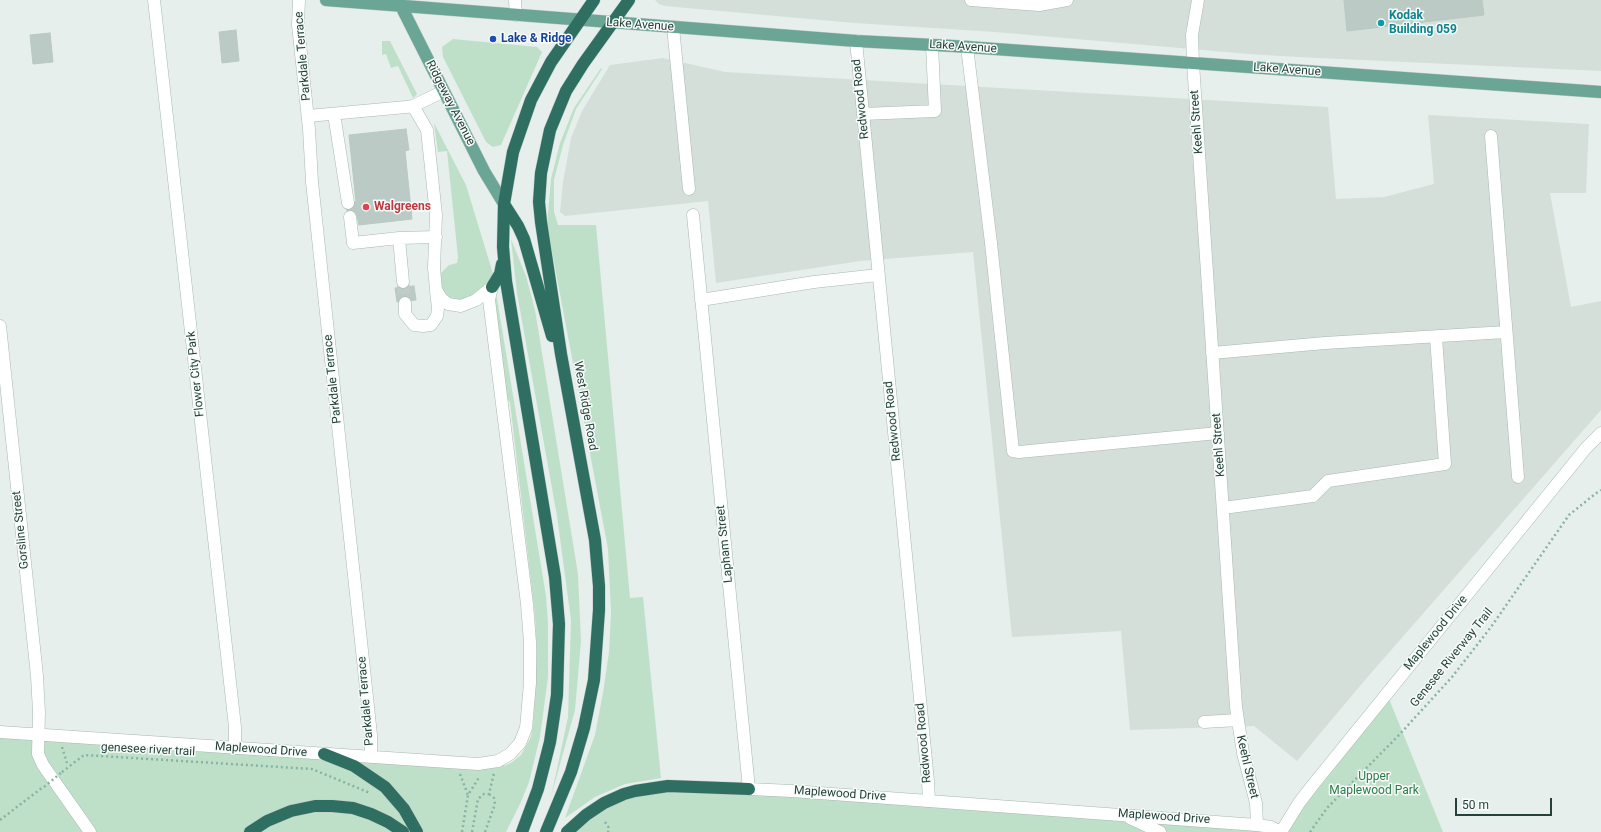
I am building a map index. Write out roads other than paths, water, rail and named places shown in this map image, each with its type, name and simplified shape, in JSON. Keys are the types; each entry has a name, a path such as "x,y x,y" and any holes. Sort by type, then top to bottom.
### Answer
{"highway":[{"path":"522,832 538,789 550,742 558,680 559,624 554,577 509,305 503,257 504,204 513,152 527,109 551,62 594,0"},
{"name":"West Ridge Road","path":"546,832 571,772 584,728 594,680 598,634 599,586 595,540 570,401 541,222 541,173 550,130 561,100 577,72 629,0"},
{"path":"504,204 518,226 524,239 570,401"},
{"path":"492,288 500,274 503,257"},
{"path":"324,754 354,766 379,782 400,803 417,832"},
{"path":"567,832 581,819 604,803 635,791 658,786 749,789"},
{"path":"250,832 267,821 291,811 315,806 353,808 372,814 403,832"}],"main road":[{"name":"Lake Avenue","path":"326,0 400,3 516,15 856,41 967,47 1601,92"},
{"name":"Ridgeway Avenue","path":"400,3 484,171 504,204"}],"street":[{"name":"Flower City Park","path":"154,0 234,719 235,748"},
{"name":"Parkdale Terrace","path":"299,0 298,25 308,116 312,182 369,719 371,746 370,757"},
{"path":"515,0 516,15"},
{"path":"971,0 1039,5 1067,0"},
{"name":"Keehl Street","path":"1198,0 1192,34 1193,63 1238,720 1243,753 1256,803 1257,825"},
{"path":"673,27 689,189"},
{"name":"Redwood Road","path":"856,41 928,781 928,801"},
{"path":"863,114 935,111 932,45"},
{"path":"967,47 1014,451 1019,452 1218,433"},
{"path":"308,116 413,106 444,91"},
{"path":"405,303 405,314 414,325 431,325 437,312 434,268 436,215 426,130 413,106"},
{"path":"334,114 348,203"},
{"path":"1491,136 1518,477"},
{"name":"Lapham Street","path":"693,215 749,789"},
{"path":"350,217 353,243 399,238 436,237"},
{"path":"399,238 403,282"},
{"path":"702,300 814,282 878,275"},
{"name":"Maplewood Drive","path":"0,732 483,764 502,759 517,748 525,733 527,721 530,683 530,642 526,596 489,300 492,288"},
{"path":"436,290 445,302 457,306 470,304 492,288"},
{"name":"Gorsline Street","path":"0,326 37,676 39,712 38,747 40,760 90,832"},
{"path":"1212,353 1325,343 1506,332"},
{"path":"1223,508 1313,496 1328,481 1445,464 1436,337"},
{"name":"Maplewood Drive","path":"749,789 1257,825 1271,827 1281,832 1309,790 1586,448 1601,433"},
{"path":"1204,722 1238,720"},
{"path":"1115,814 1137,821 1160,832"}],"tunnel":[{"path":"403,282 405,303"}],"place":[{"name":"Kodak Building 059","path":"1381,23"},
{"name":"Lake & Ridge","path":"493,39"},
{"name":"Walgreens","path":"366,207"}],"park label":[{"name":"Upper Maplewood Park","path":"1374,784"}]}
